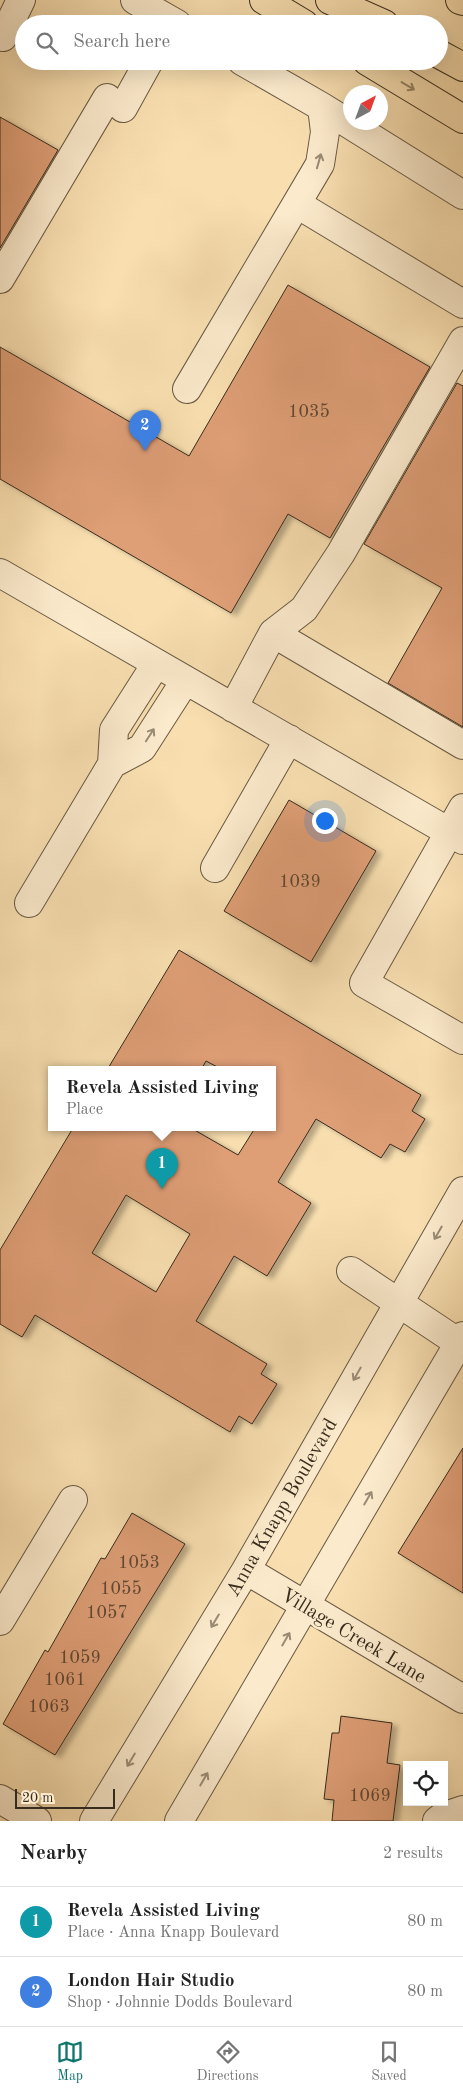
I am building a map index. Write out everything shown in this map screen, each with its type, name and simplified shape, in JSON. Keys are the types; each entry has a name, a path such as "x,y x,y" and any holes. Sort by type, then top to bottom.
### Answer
{"highway":[{"path":"264,0 289,15"},
{"path":"330,0 364,15"},
{"path":"448,59 463,68"},
{"path":"381,70 463,119"}],"street":[{"path":"3,37 21,0"},
{"path":"135,0 159,15"},
{"path":"0,279 115,103 142,70"},
{"path":"258,70 322,107 463,195"},
{"path":"187,389 320,164 325,132 322,107"},
{"path":"297,204 463,304"},
{"path":"233,708 274,633 304,609 340,553 463,341"},
{"path":"0,573 456,836"},
{"path":"274,633 463,745"},
{"path":"29,903 112,764 114,730 156,664"},
{"path":"112,764 142,748 185,681"},
{"path":"214,868 290,739"},
{"path":"463,808 456,836 364,983 463,1040"},
{"name":"Anna Knapp Boulevard","path":"94,1821 246,1570 463,1191"},
{"path":"179,1821 461,1339 398,1303 351,1272"},
{"path":"0,1621 73,1500"},
{"name":"Village Creek Lane","path":"246,1570 463,1699"},
{"path":"0,1799 37,1821"},
{"path":"437,1821 442,1817 463,1810"}],"building":[{"path":"0,117 58,150 0,248"},
{"path":"288,285 430,367 330,538 288,514 231,613 0,479 0,347 189,456"},
{"path":"457,383 463,386 463,727 388,683 442,588 364,544"},
{"path":"289,800 376,851 311,962 224,911"},
{"path":"179,950 421,1095 412,1111 425,1119 405,1152 390,1144 381,1158 316,1119 278,1182 311,1203 267,1276 234,1256 196,1321 267,1364 261,1374 277,1384 252,1424 239,1416 230,1432 35,1315 22,1337 0,1324 0,1250 71,1131 196,1131 238,1155 253,1131 276,1131 276,1066 215,1066 206,1061 203,1066 109,1066","holes":["126,1195 190,1234 156,1292 92,1253"]},
{"path":"463,1448 463,1593 398,1553"},
{"path":"132,1513 185,1544 55,1755 3,1724 45,1650 48,1652 101,1558 105,1559"},
{"path":"341,1716 392,1723 387,1763 400,1765 393,1821 332,1821 334,1800 324,1799 332,1733 339,1733"}],"place":[{"name":"London Hair Studio","path":"145,451"},
{"name":"Revela Assisted Living","path":"162,1189"}]}
